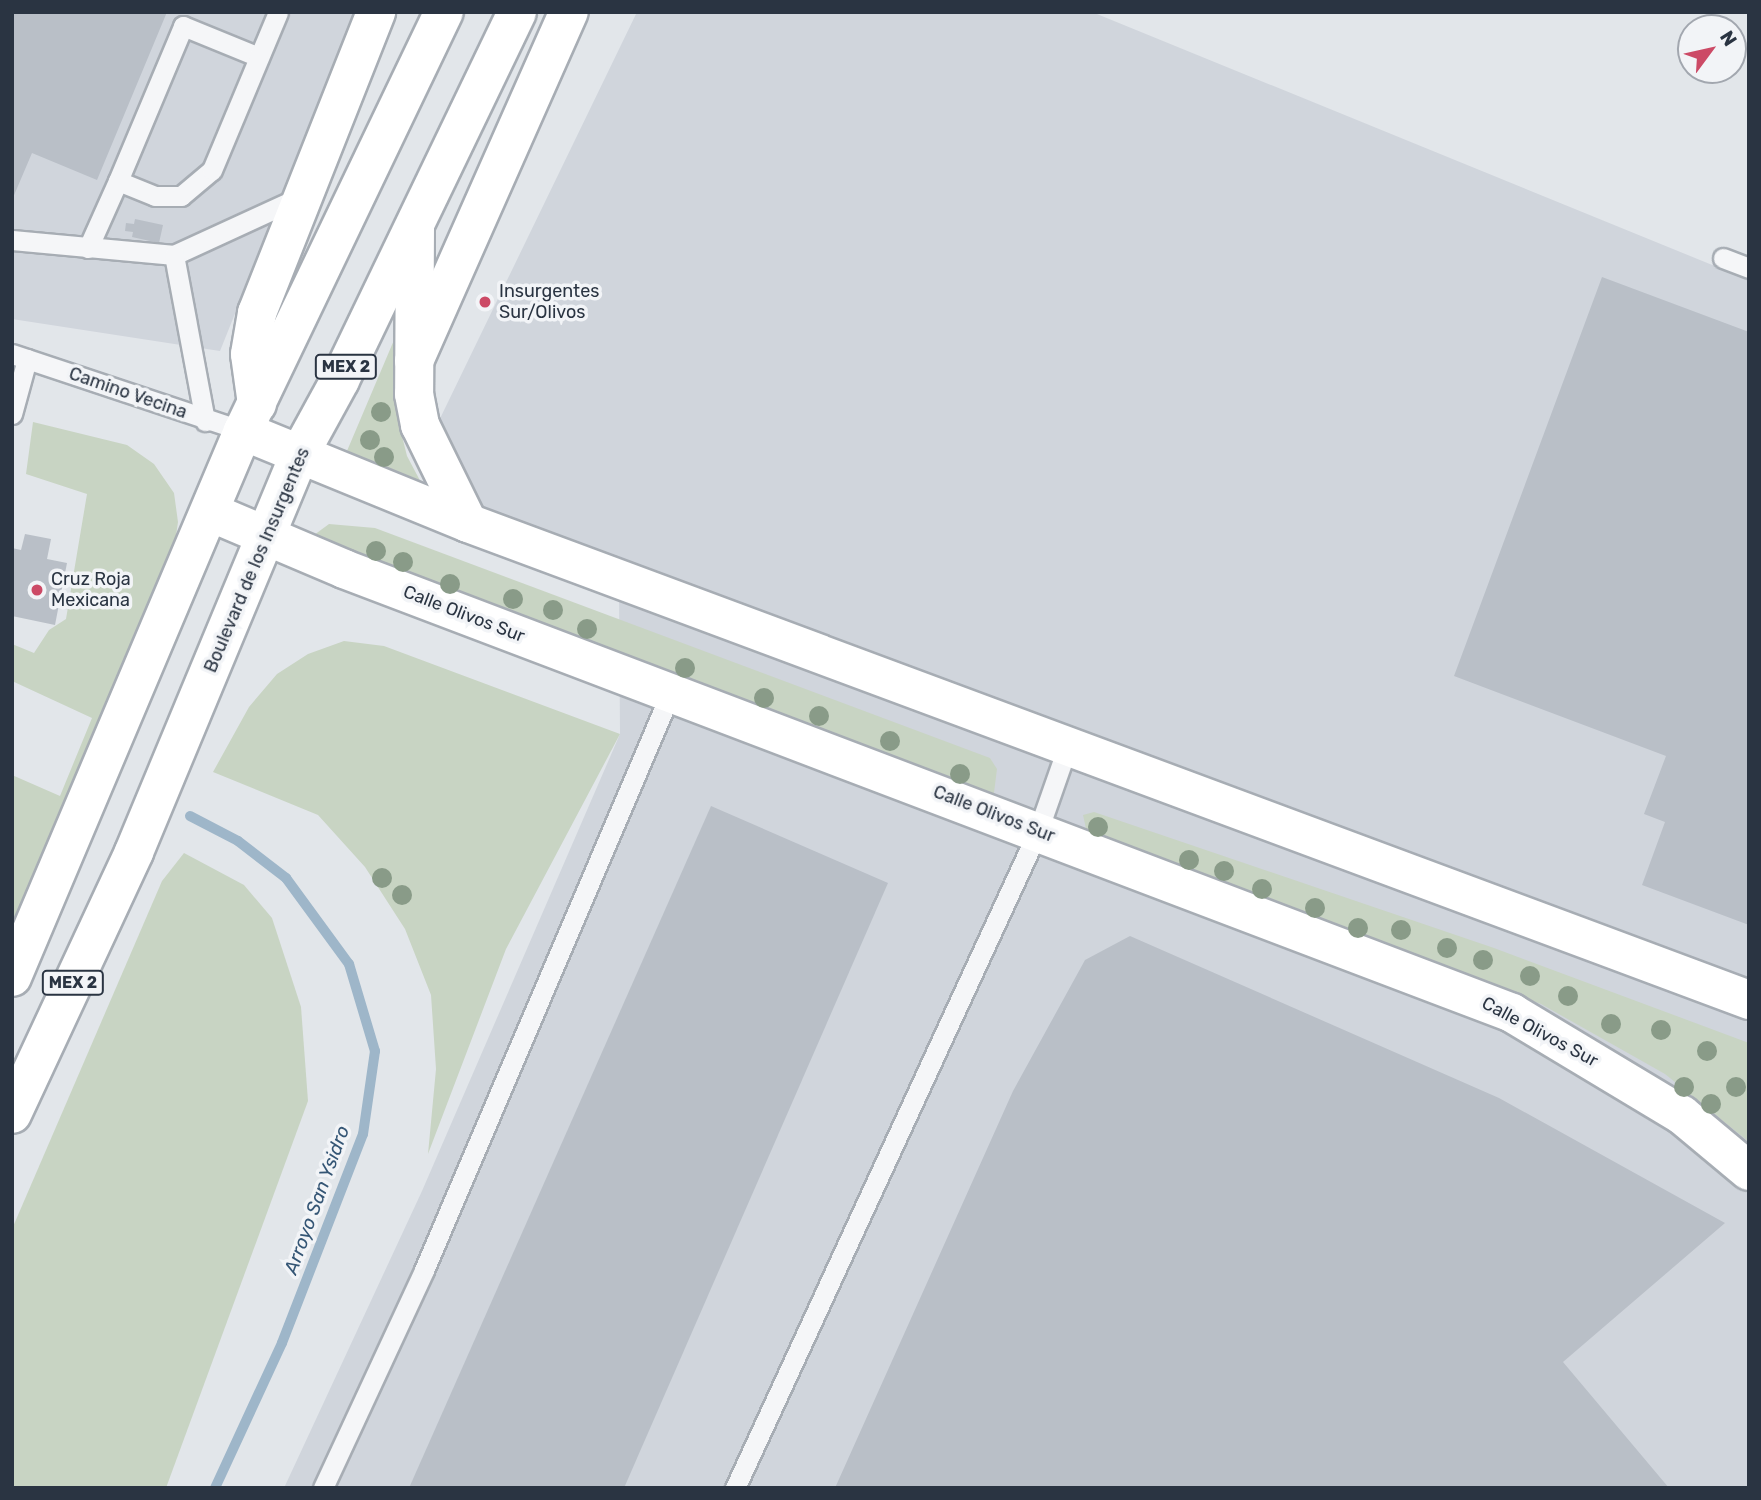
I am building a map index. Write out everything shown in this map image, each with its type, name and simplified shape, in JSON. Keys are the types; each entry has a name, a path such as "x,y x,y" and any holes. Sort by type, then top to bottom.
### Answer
{"main road":[{"path":"376,12 257,313 250,354 250,418 299,455 468,523 1066,748 1749,1000"},
{"name":"MEX 2","path":"12,977 250,418 444,12"},
{"name":"Boulevard de los Insurgentes","path":"12,1114 134,852 269,537 299,455 340,380 517,12"},
{"path":"414,361 569,12"},
{"path":"415,220 418,307 414,361 420,425 468,523"},
{"name":"Calle Olivos Sur","path":"210,512 671,692 1512,1013 1682,1115 1749,1171"}],"lane":[{"path":"118,181 155,196 181,196 195,188 212,170 278,12"},
{"path":"88,248 183,26 259,57"},
{"path":"12,240 174,255 303,195"},
{"path":"174,255 205,421"},
{"path":"1723,258 1749,268"},
{"path":"12,414 20,356"},
{"name":"Camino Vecina","path":"20,356 205,421 250,418"},
{"path":"323,1488 424,1270 671,692"},
{"path":"735,1488 1038,831 1066,748"}],"shaded area":[{"path":"12,12 356,12 220,351 12,319"},
{"path":"637,12 1092,12 1749,280 1749,1488 284,1488 422,1191 620,734 619,587 489,533 433,433"}],"green space":[{"path":"397,333 396,412 407,456 425,490 344,458"},
{"path":"33,422 127,445 154,464 174,493 178,522 170,577 12,950 12,775 60,796 92,718 12,681 12,644 34,653 49,630 66,619 87,494 26,474"},
{"path":"329,524 375,528 990,758 997,769 994,793 982,794 310,538"},
{"path":"344,641 384,646 620,734 506,949 428,1154 436,1069 431,995 405,929 365,867 318,815 213,772 249,707 277,674 308,654"},
{"path":"1094,812 1494,948 1749,1043 1749,1142 1665,1074 1541,1004 1087,833 1083,815"},
{"path":"184,853 244,885 272,918 301,1007 308,1101 166,1488 12,1488 12,1229 162,881"}],"building":[{"path":"12,12 167,12 97,180 32,153 12,200"},
{"path":"135,219 163,225 159,243 132,237 133,232 125,231 126,223 134,224"},
{"path":"1602,277 1749,332 1749,925 1642,885 1665,822 1644,814 1666,756 1454,676"},
{"name":"Cruz Roja Mexicana","path":"25,534 51,539 47,559 67,563 55,625 12,616 12,548 21,550"},
{"path":"711,806 888,883 624,1488 409,1488"},
{"path":"1130,936 1499,1098 1725,1223 1563,1362 1669,1488 835,1488 1013,1091 1085,960"}],"waterway":[{"name":"Arroyo San Ysidro","path":"190,816 238,841 286,878 349,964 375,1051 363,1134 282,1343 215,1488"}],"place":[{"name":"Insurgentes Sur/Olivos","path":"485,302"},
{"name":"Cruz Roja Mexicana","path":"37,590"}]}
